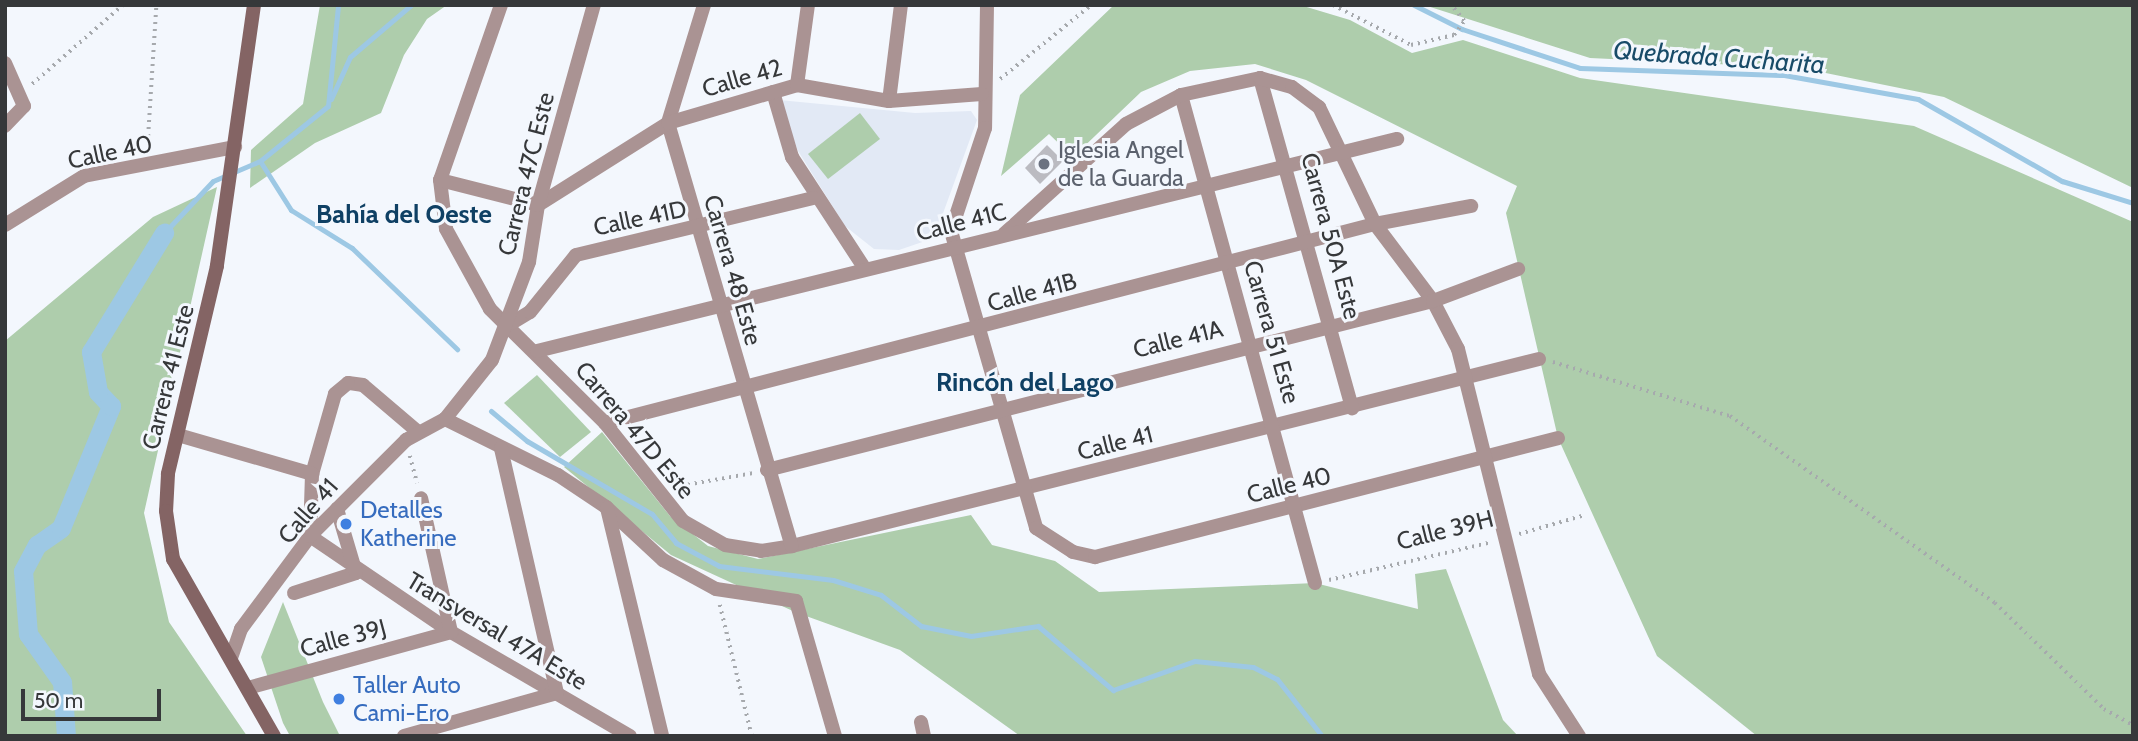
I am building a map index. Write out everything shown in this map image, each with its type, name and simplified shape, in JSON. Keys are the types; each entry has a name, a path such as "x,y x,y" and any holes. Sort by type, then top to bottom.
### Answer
{"street":[{"name":"Carrera 41 Este","path":"254,5 234,155 178,435 166,511 172,555 274,736"},
{"path":"501,5 440,180 446,229 505,327"},
{"name":"Carrera 47C Este","path":"445,419 492,360 529,262 538,205 594,5"},
{"path":"668,123 704,5"},
{"path":"797,85 808,5"},
{"path":"889,101 901,5"},
{"path":"987,5 982,94 985,128 954,210 954,248 1024,488"},
{"path":"5,63 22,100 5,126"},
{"path":"1004,233 1126,124 1181,95 1260,78 1292,87 1319,107 1345,151 1375,224 1433,301 1469,378 1539,674 1579,736"},
{"name":"Carrera 50A Este","path":"1260,78 1310,241 1352,408"},
{"name":"Calle 42","path":"538,205 668,123 797,85 889,101 982,94"},
{"path":"773,92 792,157 813,198 865,269"},
{"name":"Carrera 51 Este","path":"1181,95 1210,187 1315,583"},
{"name":"Carrera 48 Este","path":"668,123 722,307 743,390 792,546"},
{"name":"Calle 41C","path":"537,351 722,307 1004,233 1210,187 1397,139"},
{"name":"Calle 40","path":"5,225 58,187 146,165 234,155"},
{"path":"440,180 538,205"},
{"name":"Calle 41D","path":"505,327 530,312 576,255 698,229 813,198"},
{"name":"Calle 41B","path":"605,423 977,330 1375,224 1471,206"},
{"name":"Calle 41A","path":"767,470 1251,343 1433,301 1518,268"},
{"name":"Carrera 47D Este","path":"505,327 537,351 605,423 659,490 702,534"},
{"name":"Calle 41","path":"702,534 761,551 792,546 1275,428 1539,359"},
{"path":"310,536 312,474 335,394 348,383 363,385 411,436"},
{"path":"445,419 606,507 663,560 716,589 796,601 835,736"},
{"name":"Calle 41","path":"231,658 241,629 310,536 411,436 445,419"},
{"path":"178,435 312,474"},
{"name":"Calle 40","path":"1024,488 1036,528 1073,552 1095,557 1487,459 1558,438"},
{"path":"404,736 557,693 501,448"},
{"path":"421,498 451,632"},
{"path":"606,507 662,736"},
{"path":"294,593 356,573 337,509"},
{"name":"Transversal 47A Este","path":"310,536 356,573 451,632 630,736"},
{"name":"Calle 39J","path":"248,688 451,632"}],"path":[{"path":"22,100 123,5"},
{"path":"146,165 156,5"},
{"path":"982,94 1091,5"},
{"path":"1333,5 1411,45 1454,35 1464,21 1451,5"},
{"path":"1539,359 1730,416 1994,603 2104,709 2133,725"},
{"path":"411,436 421,498"},
{"path":"659,490 767,470"},
{"name":"Calle 39H","path":"1315,583 1508,537 1585,514"},
{"path":"716,589 752,736"}],"shaded area":[{"path":"779,100 915,113 971,111 977,120 934,238 899,250 874,249 845,226 798,151"}],"green space":[{"path":"320,5 447,5 427,19 404,55 381,113 315,143 250,188 251,150 303,104"},
{"path":"1114,5 1300,5 1350,20 1412,53 1463,40 1580,78 1914,126 2133,222 2133,736 1757,736 1657,656 1558,438 1506,213 1517,186 1306,80 1255,64 1190,71 1141,92 1073,157 1049,134 1001,176 1020,95"},
{"path":"1424,5 2133,5 2133,188 1944,97 1801,68 1590,58"},
{"path":"860,113 880,139 828,179 808,154"},
{"path":"217,187 144,513 169,622 247,736 5,736 5,341 153,217"},
{"path":"537,375 591,432 560,457 504,403"},
{"path":"602,432 670,516 708,546 758,559 971,515 992,545 1055,561 1099,592 1315,583 1418,609 1415,574 1446,569 1503,720 1518,736 1020,736 900,650 795,612 671,555 564,467"},
{"path":"283,602 323,702 340,736 290,736 283,723 261,657"}],"building":[{"name":"Iglesia Angel de la Guarda","path":"1047,145 1063,161 1040,184 1025,168"}],"waterway":[{"path":"164,233 213,181 260,161 328,106 338,5"},
{"name":"Quebrada Cucharita","path":"331,99 350,57 411,5"},
{"name":"Quebrada Cucharita","path":"1414,5 1462,29 1580,68 1784,75 1918,99 2062,181 2133,203"},
{"path":"260,161 291,210 352,248 457,349"},
{"path":"66,736 62,682 28,634 23,571 37,545 61,528 111,406 98,392 91,352 164,233"},
{"path":"491,411 527,441 652,514 676,543 719,566 833,580 881,595 921,626 971,636 1038,626 1113,690 1195,661 1253,667 1277,679 1322,736"}],"place":[{"name":"Iglesia Angel de la Guarda","path":"1044,164"},
{"name":"Detalles Katherine","path":"346,524"},
{"name":"Taller Auto Cami-Ero","path":"339,699"}],"district":[{"name":"Bahía del Oeste","path":"404,215"},
{"name":"Rincón del Lago","path":"1025,383"}]}
